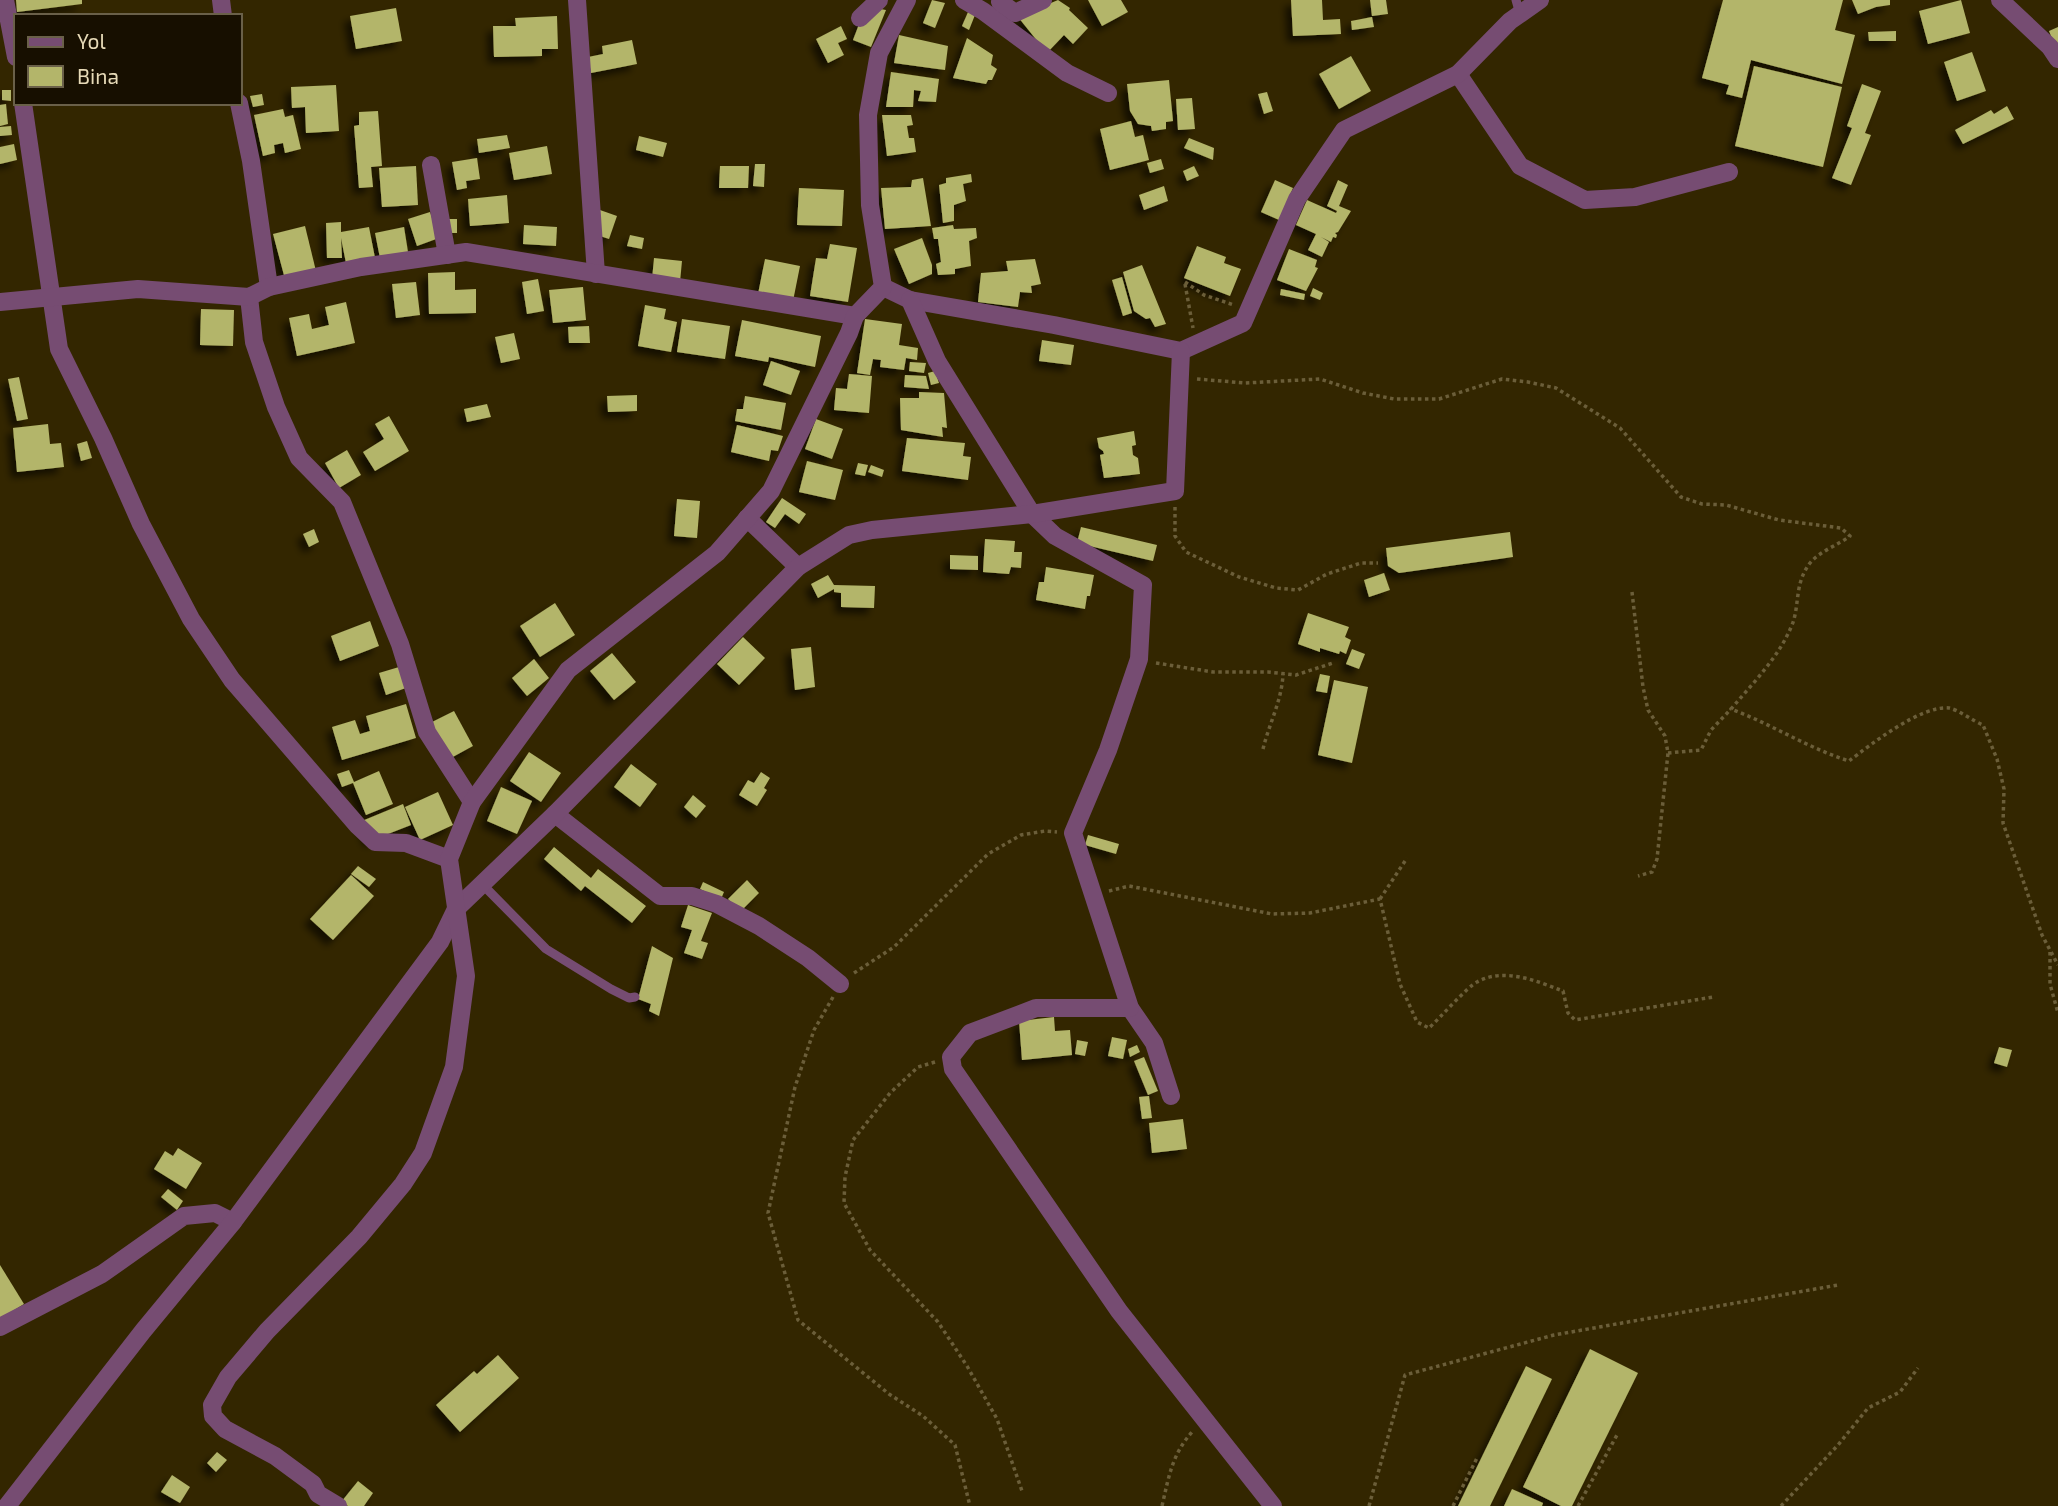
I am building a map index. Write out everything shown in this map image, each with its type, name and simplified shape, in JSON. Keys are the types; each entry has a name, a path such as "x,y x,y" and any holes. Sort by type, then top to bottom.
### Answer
{"street":[{"path":"5,0 14,47"},
{"path":"576,0 596,274"},
{"path":"860,18 879,0"},
{"path":"883,287 870,205 868,116 879,53 906,0"},
{"path":"964,0 995,3 1015,13 1043,0"},
{"path":"883,287 910,300 1188,348 1243,323 1297,199 1344,130 1458,74 1510,21 1518,7 1540,0"},
{"path":"2000,0 2050,47 2058,59"},
{"path":"995,3 1067,73 1108,93"},
{"path":"1458,74 1520,166 1586,200 1635,197 1729,172"},
{"path":"23,105 59,349 141,524 191,619 232,680 358,826 375,842 406,843 449,859"},
{"path":"239,105 251,161 269,287"},
{"path":"431,165 447,255"},
{"path":"0,302 138,289 249,297 269,287 361,267 466,252 855,316"},
{"path":"338,1506 318,1494 313,1484 275,1456 225,1429 213,1416 212,1405 228,1377 267,1331 359,1237 403,1184 423,1153 454,1068 466,976 449,859 472,802 568,670 716,553 771,491 855,316 883,287"},
{"path":"249,297 254,342 282,420 299,458 342,502 400,644 427,732 472,802"},
{"path":"910,300 937,361 1032,514 1055,536 1143,585 1139,659 1108,750 1073,833 1130,1008 1154,1043 1171,1096"},
{"path":"7,1506 143,1331 233,1222 440,942 456,909 555,814 798,568 849,535 872,530 1032,514 1175,491 1181,377 1188,348"},
{"path":"747,519 798,568"},
{"path":"555,814 660,896 692,896 717,904 769,932 840,984"},
{"path":"1130,1008 1036,1007 970,1033 951,1057 953,1069 1119,1311 1273,1506"},
{"path":"0,1327 102,1274 184,1216 215,1213 233,1222"}],"lane":[{"path":"482,884 547,949 611,989 629,998 635,997"}],"path":[{"path":"1188,348 1185,282 1203,295 1226,304 1250,308"},
{"path":"1181,377 1245,383 1320,379 1363,393 1394,399 1439,399 1502,380 1556,388 1620,428 1681,497 1702,504 1726,505 1779,520 1841,528 1850,536 1823,552 1810,564 1797,590 1793,624 1777,654 1711,730 1701,750 1668,753"},
{"path":"1175,491 1175,536 1186,552 1239,577 1276,589 1298,590 1327,574 1361,563 1378,564"},
{"path":"1632,592 1648,710 1665,736 1668,753 1657,859 1651,872 1638,876"},
{"path":"1139,659 1172,668 1296,675 1333,663"},
{"path":"1263,749 1269,723 1282,691 1283,674"},
{"path":"1731,709 1766,722 1806,744 1849,761 1894,728 1925,713 1949,708 1983,725 1997,759 2004,789 2003,823 2042,935 2058,965"},
{"path":"970,1506 955,1445 923,1416 889,1394 798,1320 768,1213 799,1076 814,1030 840,984 894,947 988,854 1020,835 1045,831 1073,833"},
{"path":"1093,895 1129,886 1272,914 1310,913 1380,899 1408,858"},
{"path":"1380,899 1400,984 1417,1021 1429,1028 1477,982 1500,976 1528,977 1563,991 1569,1013 1575,1020 1713,997"},
{"path":"2050,950 2050,984 2058,1013"},
{"path":"951,1057 918,1066 890,1093 853,1140 845,1177 844,1203 870,1250 938,1322 967,1366 997,1419 1022,1491"},
{"path":"1369,1506 1405,1375 1554,1335 1838,1285"},
{"path":"1781,1506 1838,1445 1868,1408 1899,1392 1917,1368"},
{"path":"1162,1506 1179,1446 1204,1419"},
{"path":"1578,1506 1617,1435"},
{"path":"1453,1506 1478,1456"}],"building":[{"path":"16,0 82,0 82,4 17,12"},
{"path":"932,0 945,3 935,28 923,23"},
{"path":"1058,0 1070,8 1088,28 1073,44 1064,35 1047,53 1018,17"},
{"path":"1088,0 1121,0 1128,12 1102,26"},
{"path":"1291,0 1322,0 1323,20 1340,19 1341,34 1293,36"},
{"path":"1370,0 1386,0 1388,14 1372,16"},
{"path":"1723,0 1843,0 1835,30 1855,35 1842,84 1751,60 1742,98 1726,94 1729,85 1702,78"},
{"path":"1852,0 1890,0 1890,5 1858,14"},
{"path":"1961,0 1970,33 1928,44 1919,11"},
{"path":"396,8 402,41 356,49 350,16"},
{"path":"875,8 886,10 871,47 853,40 861,19"},
{"path":"968,12 975,15 969,30 962,26"},
{"path":"557,16 558,49 542,49 542,56 494,57 493,26 516,26 515,18"},
{"path":"1372,17 1374,27 1352,30 1351,21"},
{"path":"841,26 847,39 838,43 844,55 828,63 816,39"},
{"path":"2058,27 2058,45 2055,46 2049,31"},
{"path":"1896,31 1896,41 1869,41 1868,32"},
{"path":"899,35 948,46 945,70 894,63"},
{"path":"967,38 993,55 991,65 997,69 992,80 988,80 986,84 953,78"},
{"path":"632,40 637,64 591,73 588,57 603,54 602,46"},
{"path":"1972,52 1986,91 1957,101 1944,62"},
{"path":"1351,56 1371,91 1339,109 1319,74"},
{"path":"1754,66 1842,87 1823,167 1735,146"},
{"path":"891,72 939,79 936,102 918,101 921,91 914,90 913,107 886,107"},
{"path":"1169,80 1173,121 1166,122 1166,129 1152,131 1151,126 1138,124 1130,111 1127,84"},
{"path":"1862,84 1881,91 1865,133 1871,135 1851,185 1832,178 1852,128 1847,126"},
{"path":"336,85 339,131 306,133 305,107 292,108 291,87"},
{"path":"2,90 11,90 11,101 2,100"},
{"path":"1267,92 1273,111 1264,114 1258,94"},
{"path":"262,94 264,105 253,107 250,96"},
{"path":"1192,98 1195,129 1178,130 1176,99"},
{"path":"6,104 8,124 0,126 0,105"},
{"path":"2007,106 2014,119 1963,144 1955,130 1991,110 1994,114"},
{"path":"283,109 285,117 293,115 301,149 285,153 283,143 274,145 275,153 263,156 254,115"},
{"path":"378,111 382,166 371,167 373,187 359,188 354,126 359,125 359,112"},
{"path":"882,115 911,115 913,125 907,126 909,138 914,138 916,152 887,156"},
{"path":"1131,121 1135,137 1143,135 1149,160 1110,170 1100,129"},
{"path":"11,126 12,135 0,136 0,127"},
{"path":"507,135 510,148 479,153 477,139"},
{"path":"639,136 667,143 663,157 636,150"},
{"path":"1189,138 1214,148 1213,160 1184,148"},
{"path":"14,144 17,160 0,164 0,147"},
{"path":"547,146 552,174 514,180 509,153"},
{"path":"477,158 480,179 466,181 467,188 457,190 452,162"},
{"path":"1161,159 1164,169 1150,173 1147,163"},
{"path":"755,164 765,164 764,187 753,186"},
{"path":"416,166 418,205 382,207 379,168"},
{"path":"720,166 749,166 748,188 719,188"},
{"path":"1194,166 1199,176 1187,181 1183,171"},
{"path":"971,174 972,182 963,184 966,201 954,205 954,221 943,223 939,185 946,183 946,178"},
{"path":"923,178 931,226 885,229 881,188 911,187 912,180"},
{"path":"1275,180 1293,188 1279,220 1261,212"},
{"path":"1338,180 1348,185 1339,206 1351,211 1335,233 1336,238 1333,237 1331,242 1321,237 1329,242 1322,257 1308,250 1316,234 1296,225 1307,200 1336,213 1337,211 1327,206"},
{"path":"1164,186 1168,201 1144,210 1139,195"},
{"path":"799,188 844,190 842,226 797,225"},
{"path":"507,195 509,223 470,226 468,199"},
{"path":"600,210 617,216 609,239 591,233"},
{"path":"430,212 439,238 417,246 408,219"},
{"path":"447,219 457,219 457,233 447,233"},
{"path":"341,222 341,232 369,227 376,263 347,268 341,238 342,258 327,258 326,223"},
{"path":"524,225 557,227 556,246 523,244"},
{"path":"953,225 954,229 976,228 977,238 969,241 971,266 955,269 955,274 938,275 936,264 941,262 938,239 934,239 932,228"},
{"path":"305,226 316,271 285,279 273,234"},
{"path":"404,227 408,252 380,258 375,233"},
{"path":"630,235 644,238 642,249 627,246"},
{"path":"922,238 932,265 932,274 909,284 894,249"},
{"path":"830,244 857,248 848,302 810,296 816,258 827,259"},
{"path":"1197,246 1226,257 1224,263 1241,269 1230,296 1184,278"},
{"path":"1289,249 1317,260 1315,267 1318,268 1306,291 1277,280"},
{"path":"654,258 682,261 680,282 652,280"},
{"path":"765,259 800,266 793,301 758,294"},
{"path":"1035,259 1041,284 1031,286 1032,293 1020,292 1018,307 978,302 981,273 1008,271 1006,261"},
{"path":"1142,265 1166,324 1155,327 1150,318 1146,319 1134,311 1123,272"},
{"path":"455,272 455,290 476,289 476,313 429,314 428,273"},
{"path":"1122,277 1132,313 1123,316 1112,280"},
{"path":"538,279 544,311 527,314 522,282"},
{"path":"416,282 420,315 396,318 392,284"},
{"path":"583,287 586,320 553,323 549,290"},
{"path":"1313,288 1323,293 1320,300 1310,296"},
{"path":"1281,289 1305,294 1304,300 1280,295"},
{"path":"346,302 355,343 297,356 289,318 309,314 312,329 329,325 325,307"},
{"path":"645,305 666,309 664,319 677,322 671,352 638,346"},
{"path":"201,309 234,310 233,346 200,345"},
{"path":"682,319 730,326 725,359 677,352"},
{"path":"865,319 902,324 899,345 918,348 917,360 906,358 904,370 880,367 881,360 873,359 870,375 857,373"},
{"path":"742,320 821,336 815,367 769,357 768,362 735,356"},
{"path":"589,326 590,343 569,343 568,327"},
{"path":"514,333 520,359 501,363 495,337"},
{"path":"1042,340 1074,345 1071,365 1039,361"},
{"path":"771,361 800,371 791,395 763,385"},
{"path":"910,362 926,363 924,373 909,371"},
{"path":"935,371 939,383 931,385 928,373"},
{"path":"849,374 872,376 869,413 834,410 836,388 847,389"},
{"path":"905,375 926,376 929,389 904,387"},
{"path":"19,377 28,419 17,421 8,379"},
{"path":"919,392 944,393 947,428 942,427 943,437 901,430 900,398 919,398"},
{"path":"637,395 637,411 608,412 607,396"},
{"path":"745,396 786,403 781,430 735,421 737,409 743,409"},
{"path":"487,404 491,417 467,422 464,409"},
{"path":"389,416 409,451 375,471 363,452 384,439 375,424"},
{"path":"816,419 843,429 832,459 805,449"},
{"path":"48,424 50,444 61,443 64,467 17,472 13,428"},
{"path":"737,425 783,436 778,451 771,450 769,461 731,452"},
{"path":"1134,431 1136,445 1132,446 1133,455 1138,458 1140,474 1104,478 1100,455 1104,454 1099,448 1097,438"},
{"path":"907,438 965,443 963,456 971,457 968,480 902,471"},
{"path":"87,441 92,458 81,461 77,444"},
{"path":"347,450 361,475 339,488 325,463"},
{"path":"807,461 843,470 835,500 799,492"},
{"path":"858,463 868,465 865,476 855,474"},
{"path":"871,465 884,470 882,477 868,472"},
{"path":"782,498 806,514 799,524 785,514 775,528 766,522"},
{"path":"677,499 700,501 697,538 674,536"},
{"path":"1081,527 1157,545 1153,561 1077,543"},
{"path":"314,529 319,542 309,547 303,534"},
{"path":"1510,532 1513,557 1399,573 1388,566 1386,548"},
{"path":"985,539 1015,541 1014,552 1022,552 1021,568 1011,567 1009,574 983,572"},
{"path":"950,555 978,556 978,570 950,569"},
{"path":"1046,567 1094,575 1085,609 1036,600 1039,582 1044,582"},
{"path":"1384,573 1390,590 1369,597 1364,580"},
{"path":"828,575 834,585 875,586 874,608 841,607 841,593 834,592 834,589 818,598 811,584"},
{"path":"555,603 575,635 540,657 520,626"},
{"path":"1308,613 1349,627 1345,637 1351,640 1346,654 1320,648 1320,652 1298,644"},
{"path":"370,621 379,646 340,661 331,636"},
{"path":"743,637 765,658 739,685 717,664"},
{"path":"811,647 815,687 795,690 791,649"},
{"path":"1352,649 1365,654 1359,669 1346,664"},
{"path":"612,653 636,682 614,700 590,671"},
{"path":"534,659 549,678 527,696 512,678"},
{"path":"399,667 406,688 386,695 379,673"},
{"path":"1320,674 1330,676 1327,693 1316,691"},
{"path":"1334,680 1368,687 1352,763 1318,755"},
{"path":"406,704 416,738 342,760 332,727 355,720 360,734 370,731 366,716"},
{"path":"454,711 473,746 449,759 430,723"},
{"path":"529,752 561,773 541,802 510,781"},
{"path":"631,764 657,784 640,807 614,787"},
{"path":"349,770 354,782 379,771 393,804 366,815 353,783 342,787 337,774"},
{"path":"761,772 770,778 764,788 767,790 757,806 739,795 748,780 754,783"},
{"path":"501,787 532,801 517,834 487,821"},
{"path":"438,792 453,825 420,840 405,807"},
{"path":"693,795 706,806 696,818 684,807"},
{"path":"403,804 411,825 370,841 362,821"},
{"path":"1088,835 1119,844 1116,854 1085,845"},
{"path":"554,847 591,878 598,869 646,906 632,923 585,886 581,891 544,859"},
{"path":"358,866 376,879 369,887 351,874"},
{"path":"351,875 374,896 333,940 310,919"},
{"path":"747,880 759,893 740,912 728,899"},
{"path":"703,882 724,892 721,899 700,889"},
{"path":"688,905 712,913 701,941 708,943 702,959 684,953 692,930 681,927"},
{"path":"652,946 673,958 659,1016 649,1011 651,1004 638,999"},
{"path":"1054,1017 1055,1031 1070,1030 1072,1055 1022,1060 1019,1021"},
{"path":"1112,1037 1127,1040 1123,1059 1108,1056"},
{"path":"1077,1040 1088,1042 1085,1056 1075,1054"},
{"path":"1137,1045 1140,1052 1130,1057 1128,1049"},
{"path":"1999,1047 2012,1050 2007,1067 1994,1063"},
{"path":"1144,1057 1158,1091 1148,1095 1134,1061"},
{"path":"1149,1096 1152,1118 1142,1119 1139,1097"},
{"path":"1183,1119 1187,1149 1152,1153 1149,1123"},
{"path":"178,1148 202,1163 186,1189 154,1169 165,1151 173,1156"},
{"path":"168,1189 183,1201 177,1210 161,1197"},
{"path":"0,1265 24,1304 0,1319"},
{"path":"1590,1349 1638,1373 1572,1506 1561,1506 1523,1487"},
{"path":"498,1355 519,1378 460,1432 436,1405 474,1371 477,1374"},
{"path":"1526,1366 1552,1379 1490,1506 1458,1506"},
{"path":"217,1452 227,1460 216,1472 207,1463"},
{"path":"172,1475 190,1487 180,1503 161,1492"},
{"path":"358,1481 373,1493 364,1506 348,1506 342,1501"},
{"path":"1512,1489 1543,1503 1542,1506 1504,1506"}]}
